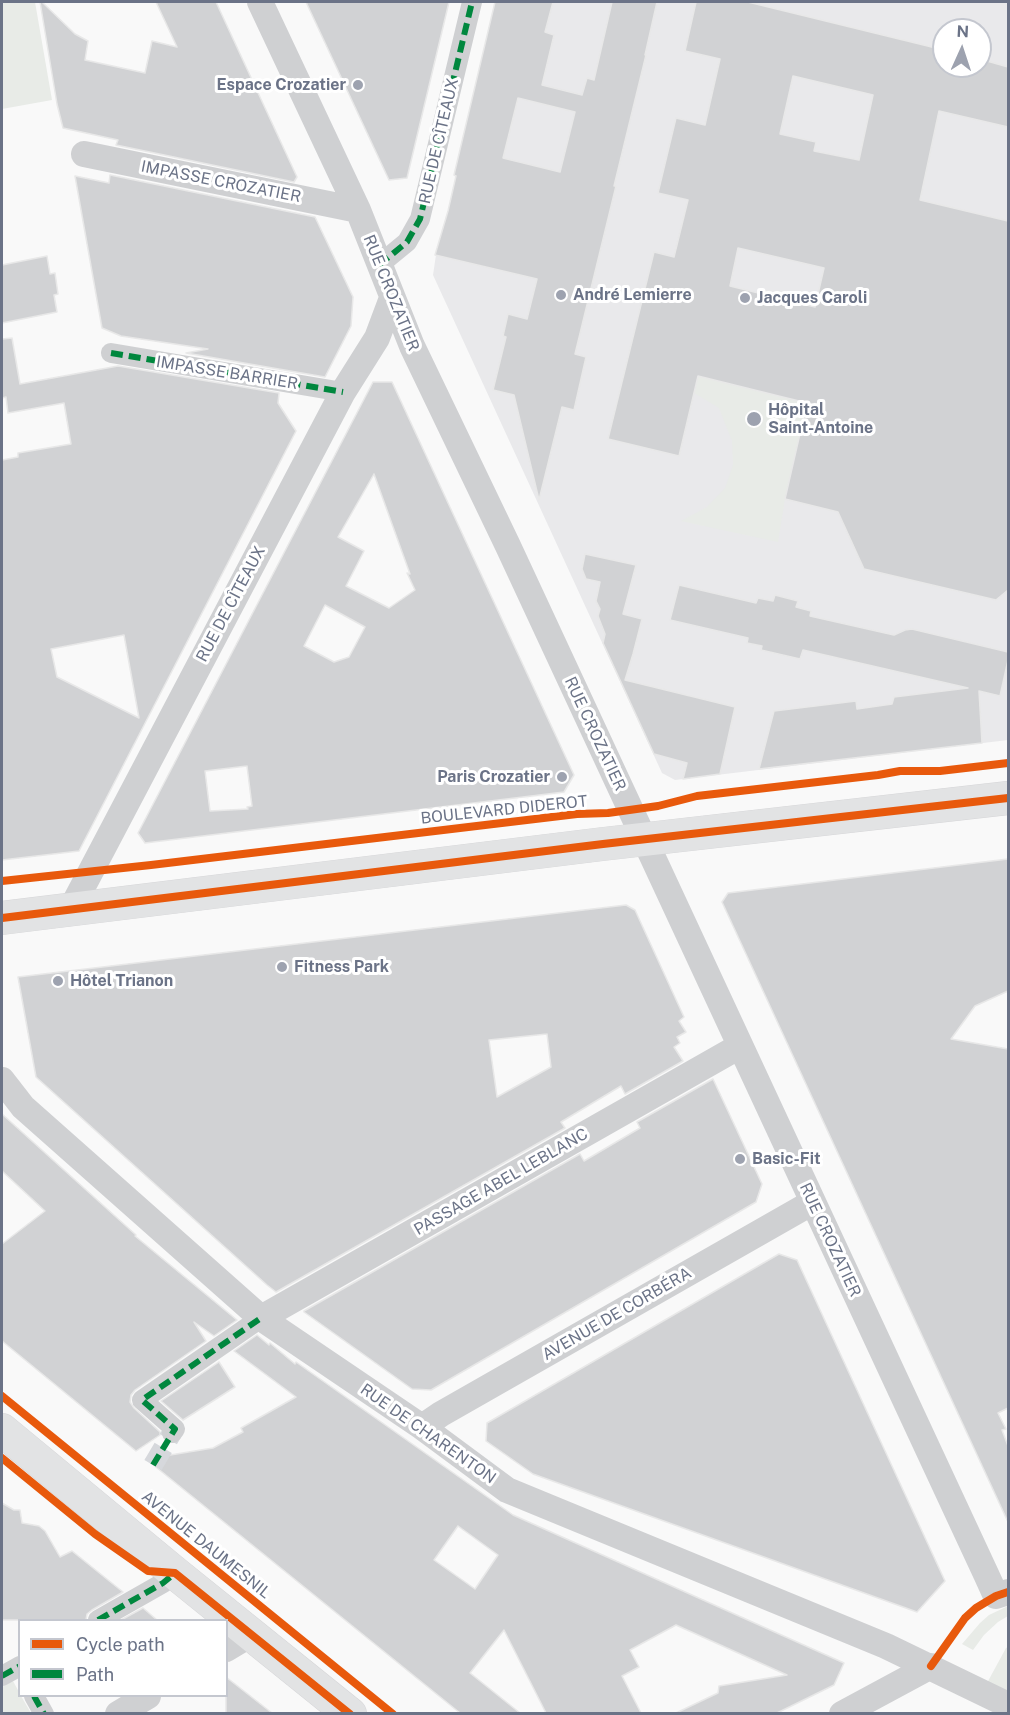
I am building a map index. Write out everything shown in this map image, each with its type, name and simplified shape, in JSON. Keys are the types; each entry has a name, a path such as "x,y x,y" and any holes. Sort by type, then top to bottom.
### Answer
{"main road":[{"path":"2,918 603,844 1008,798"},
{"path":"2,1430 175,1573 218,1619"},
{"path":"228,1630 239,1642 350,1713"}],"street":[{"name":"RUE CROZATIER","path":"260,2 358,210 411,346 513,557 813,1202 1002,1594"},
{"name":"RUE DE CÎTEAUX","path":"380,265 406,242 420,219 472,2"},
{"name":"IMPASSE CROZATIER","path":"84,154 358,210"},
{"name":"RUE DE CÎTEAUX","path":"70,909 343,392 376,338 392,298"},
{"name":"IMPASSE BARRIER","path":"111,353 343,392"},
{"name":"PASSAGE ABEL LEBLANC","path":"261,1318 740,1046"},
{"name":"RUE DE CHARENTON","path":"2,1080 23,1107 261,1318 422,1427 507,1490 886,1646 1008,1705"},
{"name":"AVENUE DE CORBÉRA","path":"422,1427 451,1408 813,1202"},
{"path":"172,1433 175,1430 142,1400 261,1318"},
{"path":"100,1619 163,1583 175,1573"},
{"path":"842,1713 931,1666"},
{"path":"35,1697 44,1713"},
{"path":"118,1713 145,1697"}],"shaded area":[{"path":"2,2 35,2 52,100 2,109"},
{"name":"Hôpital Saint-Antoine","path":"495,2 1008,2 1008,740 675,780 662,773 433,275 456,176 454,175"},
{"path":"692,375 782,397 810,390 785,499 778,542 681,521 707,507 725,488 733,465 732,441 719,408 694,393"},
{"path":"1008,1606 1008,1616 984,1635 973,1650 962,1644 989,1615"},
{"path":"1008,1647 1008,1696 987,1683"},
{"path":"13,1681 18,1690 18,1697 22,1697 31,1713 2,1713 2,1687"}],"building":[{"path":"40,2 75,34 88,41 85,60 145,73 152,41 177,47 156,2 216,2 297,177 294,182 116,145 118,140 63,128"},
{"path":"306,2 449,2 407,178 389,180"},
{"path":"495,2 553,2 545,32 554,35 542,85 582,95 587,78 594,80 612,2 657,2 614,186 616,186 575,354 586,357 574,410 562,407 539,500 514,395 493,390 506,337 503,336 508,314 527,319 537,279 435,255 448,211 456,176 454,175","holes":["518,98 575,112 560,172 503,158"]},
{"path":"696,2 748,2 932,47 932,78 992,78 992,62 1008,67 1008,127 939,111 920,200 1008,221 1008,590 996,600 864,569 838,512 785,499 807,403 698,376 679,456 608,439 654,252 674,257 688,200 658,193 676,118 705,125 720,59 685,51","holes":["793,76 873,95 859,160 814,151 816,142 780,134","738,248 824,268 815,307 730,286"]},
{"path":"110,175 315,217 353,297 351,326 325,377 186,353 208,349 121,336 102,328 75,176 109,183"},
{"path":"47,256 50,274 55,273 58,294 54,295 57,312 2,323 2,265"},
{"path":"12,338 20,384 118,366 279,393 278,403 296,431 79,851 2,860 2,460 18,457 18,453 71,444 64,403 8,413 6,397 2,398 2,339","holes":["124,635 139,718 57,677 51,649"]},
{"path":"373,382 392,382 574,775 564,792 145,843 138,833","holes":["374,474 410,574 407,573 415,590 389,608 346,586 364,551 338,537","325,605 365,627 349,657 334,662 304,646","247,766 252,806 247,807 248,809 210,811 205,771"]},
{"path":"585,554 636,565 623,614 642,619 625,680 735,707 720,774 683,779 687,763 654,754 603,643 605,634 598,616 600,609 596,601 600,582 586,579 582,569"},
{"path":"679,585 756,603 758,598 773,601 775,595 798,601 796,607 811,611 810,616 894,635 912,629 1008,652 1000,696 979,691 982,743 759,769 774,711 856,701 857,709 892,704 894,697 968,688 803,650 800,659 761,650 762,646 747,643 748,638 670,620"},
{"path":"1008,859 1008,991 975,1006 951,1039 1008,1049 1008,1408 998,1413 1006,1429 1002,1430 1008,1446 1008,1522 722,902 728,893"},
{"path":"626,905 635,910 684,1017 679,1021 686,1032 677,1037 680,1043 674,1047 683,1061 625,1094 621,1086 561,1122 565,1128 276,1292 36,1077 18,977","holes":["547,1034 551,1067 497,1097 489,1040"]},
{"path":"713,1079 762,1184 756,1202 431,1390 412,1389 304,1312 580,1154 584,1161 640,1128 637,1122"},
{"path":"2,1114 135,1236 237,1320 214,1336 194,1322 206,1341 131,1395 130,1402 134,1408 160,1432 160,1435 136,1451 2,1341 2,1244 45,1211 2,1171"},
{"path":"779,1254 797,1260 945,1581 917,1612 533,1474 486,1441 487,1423"},
{"path":"257,1335 295,1364 296,1362 513,1515 844,1663 834,1685 777,1713 676,1713 718,1693 719,1686 787,1675 676,1625 630,1650 639,1667 622,1676 641,1713 546,1713 504,1630 470,1673 520,1713 460,1713 146,1459 213,1448 243,1432 241,1428 296,1397 234,1351","holes":["458,1526 498,1555 475,1589 434,1560"]},
{"path":"219,1362 235,1387 183,1420 161,1401"},
{"path":"2,1503 14,1510 20,1510 22,1523 39,1526 45,1531 60,1557 72,1551 123,1592 92,1610 87,1614 86,1619 2,1620"},
{"path":"143,1608 156,1619 123,1619"},
{"path":"228,1679 272,1713 226,1713"}],"tunnel":[{"path":"153,1465 172,1433"}],"marked path":[{"path":"379,265 407,242 420,219 472,2"},
{"path":"111,353 343,392"},
{"path":"153,1465 175,1429 142,1400 261,1318"},
{"path":"100,1619 163,1583 175,1573"},
{"path":"2,1676 18,1667"},
{"path":"35,1697 44,1714"}],"cycle path":[{"name":"BOULEVARD DIDEROT","path":"2,881 577,814 608,813 658,806 697,796 900,771 940,771 1008,763"},
{"path":"2,918 603,844 1008,798"},
{"name":"AVENUE DAUMESNIL","path":"2,1396 393,1714"},
{"path":"2,1458 95,1534 148,1571 175,1573 350,1714"},
{"path":"931,1666 965,1618 976,1608 1008,1592"}],"place":[{"name":"Espace Crozatier","path":"358,85"},
{"name":"André Lemierre","path":"561,295"},
{"name":"Jacques Caroli","path":"745,298"},
{"name":"Hôpital Saint-Antoine","path":"754,419"},
{"name":"Paris Crozatier","path":"562,777"},
{"name":"Fitness Park","path":"282,967"},
{"name":"Hôtel Trianon","path":"58,981"},
{"name":"Basic-Fit","path":"740,1159"}]}
